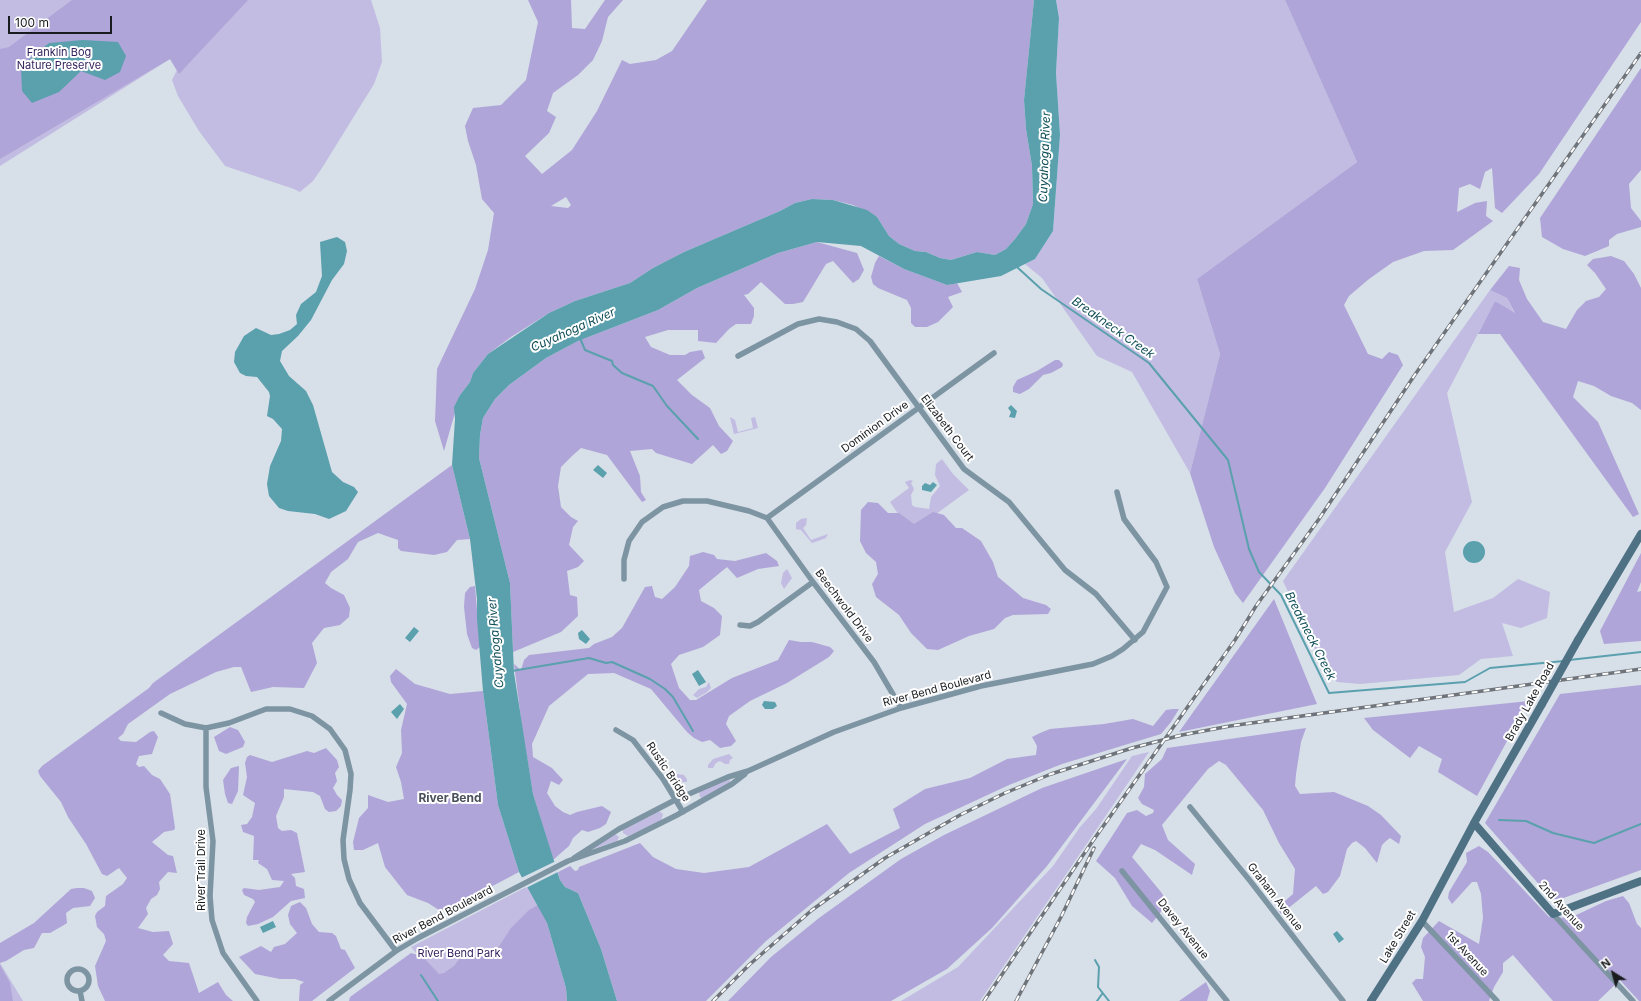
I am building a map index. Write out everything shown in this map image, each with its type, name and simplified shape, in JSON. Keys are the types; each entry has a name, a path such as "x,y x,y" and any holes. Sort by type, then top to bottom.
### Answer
{"street":[{"name":"Elizabeth Court","path":"738,356 798,324 819,319 837,322 856,329 870,341 964,468 1009,502 1065,570 1096,594 1135,640"},
{"name":"Dominion Drive","path":"768,518 994,353"},
{"name":"River Bend Boulevard","path":"329,1001 396,951 418,938 574,858 619,829 675,800 728,777 748,771 834,732 901,708 981,686 1093,664 1112,656 1135,640 1150,621 1167,587 1156,562 1124,519 1117,492"},
{"path":"624,579 624,560 629,541 638,527 648,517 663,507 683,501 707,501 749,511 768,518"},
{"name":"Beechwold Drive","path":"768,518 813,582 874,662 901,708"},
{"name":"Brady Lake Road","path":"1441,883 1578,640 1641,534"},
{"path":"740,625 750,626 758,622 813,582"},
{"path":"161,713 185,724 206,728 229,723 261,710 283,708 312,716 324,724 336,736 345,750 351,774 343,840 344,859 348,879 360,903 396,951"},
{"name":"River Trail Drive","path":"206,728 206,788 214,841 210,896 212,920 217,939 223,953 257,1001"},
{"name":"Rustic Bridge","path":"616,730 633,740 660,775 683,812"},
{"name":"River Bend Boulevard","path":"574,858 595,852 625,840 683,812 732,784 748,771"},
{"name":"Graham Avenue","path":"1190,807 1251,882 1343,1001"},
{"name":"2nd Avenue","path":"1474,823 1553,914 1633,1001"},
{"name":"Davey Avenue","path":"1122,871 1227,1001"},
{"path":"1553,914 1641,881"},
{"name":"Lake Street","path":"1374,1000 1422,921 1441,883"},
{"name":"1st Avenue","path":"1422,921 1497,1001"},
{"path":"80,991 82,1001"}],"green space":[{"path":"0,0 371,0 380,28 382,62 374,84 322,168 313,181 300,192 225,166 199,131 178,96 172,80 177,70 170,59 0,166"},
{"name":"Franklin Bog Nature Preserve","path":"72,0 248,0 179,74 170,59 0,159 0,49 9,47"},
{"path":"528,0 571,0 572,28 585,29 605,0 623,0 608,17 602,41 593,60 578,75 553,93 547,111 556,117 549,133 525,156 542,174 572,150 597,111 622,60 630,64 656,60 672,51 707,0 1034,0 1024,100 1026,129 1032,166 1033,204 1026,224 1006,249 995,255 977,252 951,260 940,258 926,252 915,251 899,244 889,236 877,217 853,205 833,200 812,199 795,203 780,211 684,252 653,268 630,283 575,301 549,313 511,337 488,354 473,373 470,382 460,395 444,451 435,421 437,369 475,289 488,250 494,213 482,199 476,165 465,126 473,108 501,105 526,80 538,22","holes":["566,197 571,205 568,208 551,206"]},
{"path":"1056,0 1285,0 1357,162 1197,279 1220,354 1190,473 1132,372 1097,356 1042,278 1025,264 1035,259 1053,231 1060,135 1056,73 1059,18"},
{"path":"1285,0 1641,0 1641,22 1539,174 1502,213 1495,208 1492,168 1485,172 1480,189 1470,184 1459,188 1457,212 1475,203 1487,201 1486,216 1493,221 1453,250 1424,251 1393,262 1369,279 1349,296 1344,305 1368,354 1382,359 1389,352 1398,355 1403,365 1325,488 1243,603 1235,593 1214,547 1190,473 1220,354 1197,279 1357,162"},
{"path":"1641,68 1641,170 1629,184 1631,208 1641,221 1641,227 1617,234 1609,240 1609,246 1585,256 1563,249 1542,237 1540,218"},
{"path":"817,242 857,253 864,270 859,279 853,283 833,261 826,264 803,302 793,304 785,304 761,282 748,294 744,295 754,308 754,316 751,324 736,324 716,343 698,341 698,330 668,330 645,337 651,347 670,355 685,355 690,352 702,350 705,358 677,380 692,395 710,408 719,426 733,441 727,451 721,454 713,445 692,464 656,453 652,449 630,451 640,476 641,492 646,500 642,502 607,455 581,448 572,456 561,467 558,486 561,507 571,517 578,521 573,527 569,545 584,561 578,567 567,571 570,595 577,597 578,616 561,632 513,652 510,583 479,458 480,435 483,418 495,399 509,385 546,358 578,341 658,310 697,288 778,253"},
{"path":"879,256 904,269 947,285 957,283 962,292 948,297 953,307 938,322 927,327 915,327 911,323 911,308 907,300 878,288 873,284 871,277 875,263"},
{"path":"1611,256 1624,261 1634,274 1641,288 1641,410 1632,403 1611,396 1594,386 1578,381 1573,397 1598,422 1639,514 1633,517 1500,334 1478,334 1495,301 1515,313 1507,298 1490,290 1509,266 1520,268 1519,280 1527,299 1543,322 1566,329 1577,310 1586,301 1599,297 1606,289 1595,273 1587,265 1593,259"},
{"path":"1490,290 1507,298 1515,314 1495,301 1447,393 1472,502 1445,552 1454,612 1493,598 1518,579 1550,592 1547,618 1521,628 1502,623 1513,656 1481,659 1459,675 1360,684 1337,682 1324,669 1283,581"},
{"path":"1055,360 1059,360 1063,364 1062,367 1051,373 1043,375 1029,389 1020,394 1013,392 1013,387 1017,380 1037,371"},
{"path":"730,417 735,420 738,432 753,428 751,418 755,417 758,428 734,434"},
{"path":"942,459 953,474 969,490 914,530 903,521 890,502 909,488 905,482 910,480 913,481 911,483 914,489 911,495 912,505 915,507 929,509 931,497 940,486 935,475 936,464"},
{"path":"452,465 470,539 457,540 447,552 434,555 401,551 398,548 398,540 378,533 358,542 348,559 331,572 325,583 344,595 350,608 349,617 340,625 324,628 312,643 317,663 304,688 273,687 251,692 241,667 234,667 216,672 170,694 128,724 123,734 118,738 121,741 136,742 150,732 154,731 158,737 152,754 139,756 136,764 139,767 144,766 152,775 160,779 170,794 175,828 174,830 164,832 152,842 168,855 173,856 177,873 168,872 159,882 160,889 157,895 151,899 146,908 148,914 138,928 153,932 169,931 173,944 163,955 169,961 189,963 199,993 218,982 226,995 233,1001 105,1001 98,986 95,966 106,941 104,934 97,927 95,916 97,912 105,906 106,896 123,884 127,878 119,868 107,876 102,874 86,844 68,817 61,802 40,776 38,771 42,766 149,688 153,683"},
{"path":"868,502 878,503 888,513 899,513 914,524 933,512 944,515 956,528 962,528 981,541 993,562 998,577 1023,598 1046,605 1051,609 1048,614 1013,615 1005,618 994,629 969,636 938,650 927,649 911,633 899,615 876,597 872,584 878,574 876,562 866,553 860,541 861,510"},
{"path":"807,518 806,525 803,528 811,540 828,534 826,538 812,543 801,530 796,529 796,523 801,519"},
{"path":"703,552 714,555 717,559 735,561 766,553 777,561 779,566 758,569 737,578 727,567 699,590 701,601 714,608 722,616 720,635 703,647 679,655 671,664 679,688 690,700 696,700 732,678 778,660 789,640 812,642 830,647 834,651 829,657 787,683 750,701 729,716 726,724 736,741 731,746 720,748 710,740 702,742 694,738 687,732 651,689 614,673 588,674 549,706 532,744 533,757 552,768 563,780 559,785 551,781 547,793 555,806 563,812 570,815 602,806 611,812 606,824 600,828 588,832 582,830 573,838 569,846 553,860 533,794 514,664 521,670 524,660 529,655 589,648 594,644 612,637 622,628 645,587 652,586 655,597 662,599 675,587 689,566 690,556"},
{"path":"1641,553 1641,582 1637,592 1641,591 1641,641 1604,644 1600,631"},
{"path":"787,569 792,578 784,589 781,583 783,573"},
{"path":"475,586 480,647 476,650 472,648 467,634 464,607 465,593 470,587"},
{"path":"1274,599 1317,704 1179,732"},
{"path":"396,669 415,684 450,694 483,691 498,805 519,872 453,907 439,910 428,903 407,895 385,867 378,843 363,850 354,850 353,842 359,818 368,808 368,795 388,802 404,799 401,782 396,767 402,753 401,730 407,704 391,682 390,676"},
{"path":"709,682 711,688 707,692 697,698 693,695 699,689 706,687"},
{"path":"1641,685 1641,870 1558,900 1551,898 1485,823 1560,694"},
{"path":"1529,701 1477,796 1438,772 1442,759 1419,746 1410,758 1373,730 1364,718"},
{"path":"1179,709 1161,734 1062,764 1009,785 925,824 849,873 766,941 706,1001 617,1001 601,949 578,893 565,887 560,880 558,872 570,866 575,871 578,870 579,867 640,843 653,857 676,869 704,873 749,867 827,824 850,854 900,828 893,809 925,789 970,778 1007,759 1036,755 1037,746 1032,737 1040,733 1050,729 1104,724 1133,719 1153,726 1166,710"},
{"path":"230,727 238,730 245,742 243,747 226,754 219,751 214,737"},
{"path":"1306,728 1301,742 1296,774 1295,786 1300,794 1334,792 1368,806 1381,815 1401,836 1399,844 1390,838 1386,841 1382,845 1377,863 1365,848 1356,841 1352,843 1347,849 1340,876 1328,892 1323,894 1316,886 1281,914 1277,908 1293,894 1295,869 1279,843 1263,810 1226,765 1219,761 1208,769 1162,825 1168,840 1195,864 1192,875 1155,850 1141,844 1132,857 1161,892 1168,903 1152,923 1132,906 1115,878 1096,861 1127,813 1137,810 1146,816 1153,813 1154,810 1142,804 1138,798 1144,787 1145,774 1162,759 1167,748"},
{"path":"326,748 337,760 339,767 335,773 337,781 333,788 342,800 341,806 336,811 329,812 325,809 320,796 313,792 284,789 284,797 276,816 278,828 282,831 291,830 297,833 305,872 291,874 295,878 296,886 304,889 305,898 291,901 273,917 258,924 248,926 246,923 247,917 255,902 253,899 244,895 242,890 244,888 259,890 280,887 284,881 272,880 267,869 258,863 259,860 253,860 254,836 243,832 241,825 247,824 252,817 255,803 243,795 247,777 245,763 247,757 250,755 272,762 307,751 314,753"},
{"path":"1149,752 980,1001 901,1001 958,967 1053,866 1080,827 1096,809 1132,756"},
{"path":"729,754 733,758 730,760 729,764 725,764 720,761 716,763 713,768 708,768 708,765 713,759"},
{"path":"1127,759 1047,866 992,928 947,969 891,1001 728,1001 771,957 819,918 901,859 944,835 1042,788"},
{"path":"239,766 238,791 232,804 228,803 223,780 231,768"},
{"path":"677,774 684,775 687,782 677,780 675,777"},
{"path":"727,779 730,780 730,782 711,794 702,798 700,797 699,792"},
{"path":"659,811 663,814 661,821 628,836 623,833 623,829"},
{"path":"615,834 619,837 617,841 593,849 592,848"},
{"path":"1479,846 1488,852 1549,917 1570,918 1606,901 1623,896 1629,903 1637,924 1641,928 1641,1001 1639,1001 1620,980 1598,1001 1553,1001 1513,955 1503,963 1503,972 1494,987 1489,1001 1423,1001 1412,983 1416,979 1423,979 1425,957 1421,947 1423,938 1439,921 1479,944 1483,918 1481,894 1477,882 1472,882 1452,904 1448,898 1449,892 1467,862 1466,853"},
{"name":"River Bend Park","path":"528,886 547,923 452,995 411,947"},
{"path":"84,888 92,891 95,898 90,906 73,908 66,913 67,923 50,933 42,933 34,948 24,950 0,963 0,943 34,923 71,889"},
{"path":"300,902 306,908 312,924 319,932 332,933 336,936 341,949 345,950 355,968 312,1001 299,1001 300,985 304,982 295,979 280,979 255,974 239,957 261,946 271,952 274,947 285,944 297,933 290,924 288,915 291,906"},
{"path":"538,905 547,923 566,988 567,1001 349,1001 350,997 411,953 422,956 439,974 444,973 454,966 464,953 476,957 483,957 498,948 511,928 529,910"},
{"path":"0,963 23,1001 0,1001"},
{"path":"0,965 10,983 13,1001 0,1001"},
{"path":"1206,982 1210,991 1207,1001 1179,1001"}],"water":[{"name":"Cuyahoga River","path":"1034,0 1056,0 1059,18 1056,73 1060,135 1053,231 1035,259 1001,276 947,285 904,269 861,246 817,242 778,253 697,288 658,310 578,341 546,358 509,385 495,399 483,418 480,435 479,458 510,583 514,673 533,794 560,880 565,887 578,893 601,949 617,1001 567,1001 566,988 547,923 519,872 498,805 483,691 477,619 477,599 470,539 452,465 455,419 454,407 460,395 470,382 473,373 488,354 549,313 575,301 630,283 653,268 684,252 780,211 795,203 812,199 833,200 867,210 877,217 889,236 899,244 915,251 926,252 940,258 951,260 977,252 995,255 1006,249 1026,224 1033,204 1032,166 1026,129 1024,100"},
{"path":"83,40 118,42 126,56 120,72 105,80 81,71 59,92 32,103 22,91 21,66 49,43"},
{"path":"337,237 345,242 347,251 344,264 332,280 311,320 298,336 282,351 280,361 289,376 306,391 313,405 332,472 343,482 354,487 358,492 346,511 329,519 315,514 288,511 279,508 269,496 267,484 270,466 281,441 282,429 273,419 267,416 270,396 269,392 257,377 246,376 240,373 234,362 235,352 244,336 256,328 271,335 290,330 297,324 296,315 301,304 316,292 322,276 320,242"},
{"path":"1011,405 1017,411 1015,418 1009,417 1011,412 1008,408"},
{"path":"598,465 607,473 603,478 593,470"},
{"path":"933,482 937,485 931,492 922,490 922,486 925,483 930,485"},
{"path":"1474,541 1478,542 1484,548 1484,556 1478,562 1474,563 1470,562 1464,556 1463,552 1464,548 1470,542"},
{"path":"414,627 419,631 410,642 405,638"},
{"path":"582,630 590,639 586,644 579,639 578,633"},
{"path":"698,670 706,682 699,686 692,674"},
{"path":"764,701 775,702 777,706 773,709 765,709 762,705"},
{"path":"400,704 404,709 397,719 391,712"},
{"path":"273,921 276,927 263,933 260,927"},
{"path":"1337,931 1344,939 1339,943 1333,934"}],"pier":[{"path":"556,861 560,871 526,888 521,878"}],"waterway":[{"name":"Breakneck Creek","path":"1017,267 1041,289 1149,363 1228,460 1249,549 1259,572 1281,595 1329,693 1465,682 1490,668 1564,661"},
{"name":"Cuyahoga River","path":"580,338 585,350 612,361 613,365 622,373 653,386 667,406 698,439"},
{"name":"Breakneck Creek","path":"1569,660 1641,652"},
{"path":"512,671 589,658 606,663 612,662 650,679 665,689 673,697 693,731"},
{"name":"Breakneck Creek","path":"1499,820 1526,821 1553,833 1594,843 1641,824"},
{"path":"1095,960 1099,967 1098,987 1109,1001"},
{"path":"421,975 438,1001"},
{"path":"1097,1001 1102,994"}],"railway":[{"path":"984,1001 1092,842 1235,640 1256,606 1319,519 1414,376 1641,53"},
{"path":"713,1001 749,965 812,910 885,858 960,815 1005,793 1051,774 1132,748 1182,735 1230,726 1641,669"},
{"path":"1016,1001 1061,917 1094,848"}],"district":[{"name":"River Bend","path":"450,798"}]}
